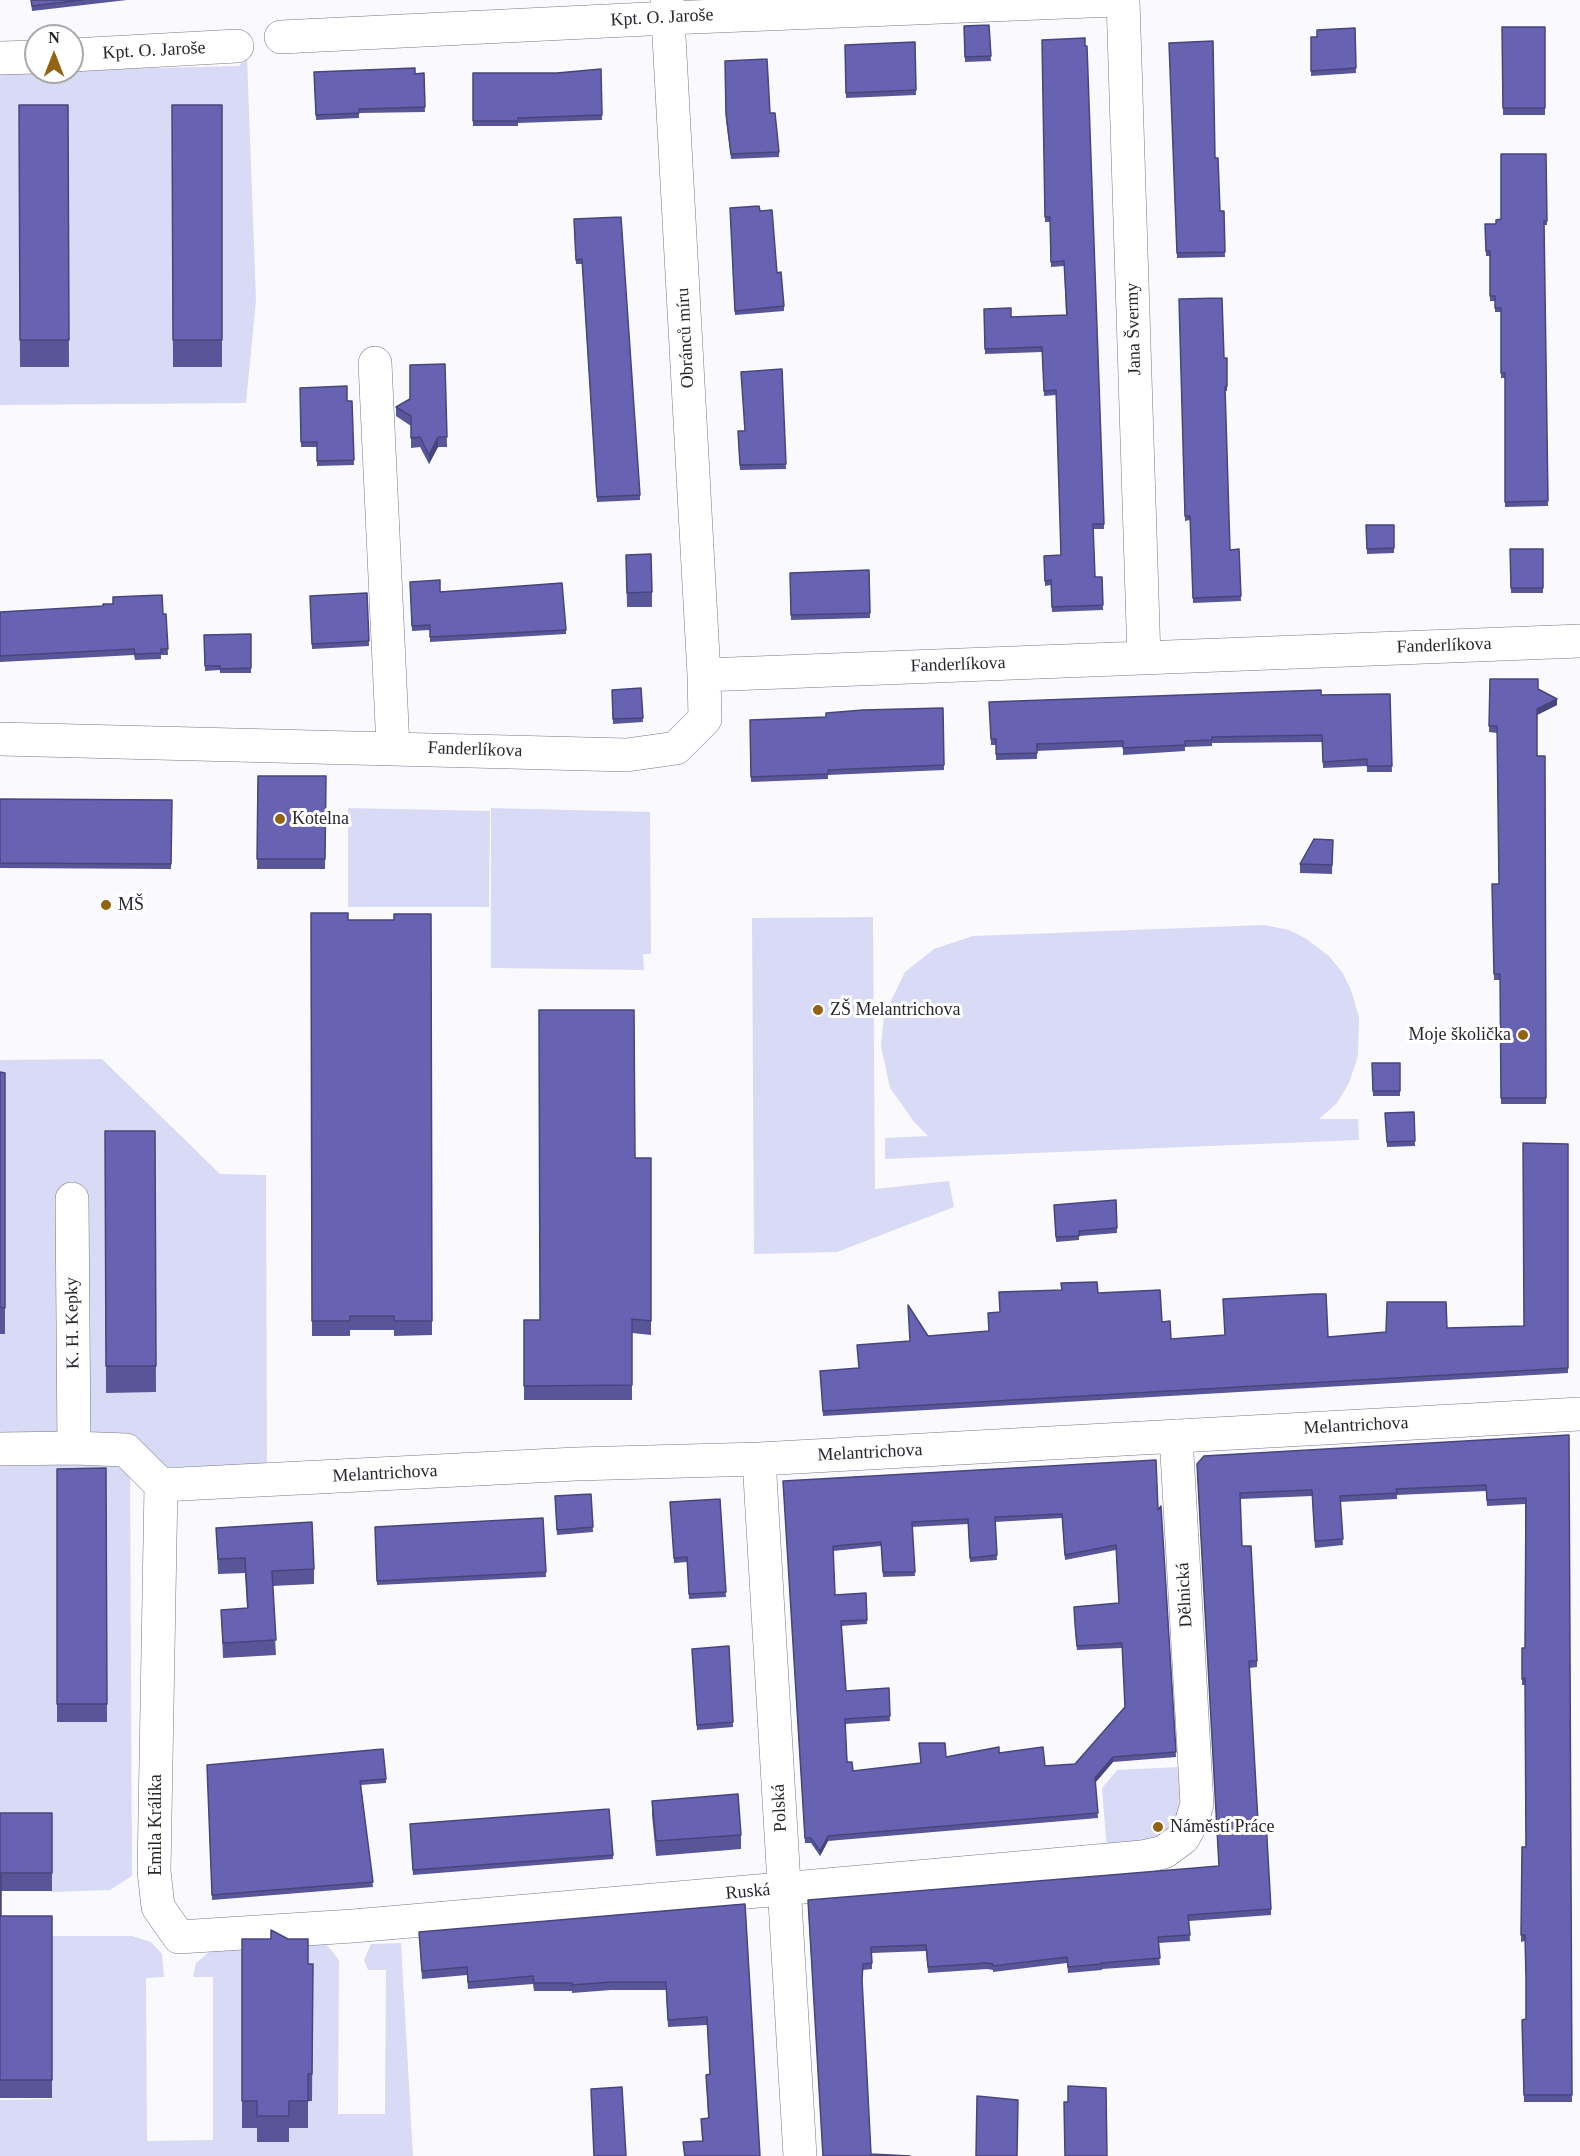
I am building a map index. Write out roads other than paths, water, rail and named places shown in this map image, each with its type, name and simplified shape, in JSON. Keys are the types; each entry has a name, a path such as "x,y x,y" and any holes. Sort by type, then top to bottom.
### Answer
{"street":[{"name":"Kpt. O. Jaroše","path":"281,37 667,9 1114,0"},
{"name":"Jana Švermy","path":"1124,0 1144,658"},
{"name":"Obránců míru","path":"667,9 705,675"},
{"name":"Kpt. O. Jaroše","path":"84,54 237,46"},
{"path":"0,58 24,57"},
{"path":"375,363 393,748"},
{"name":"Fanderlíkova","path":"0,739 627,755 676,748 705,718 705,675 1580,641"},
{"name":"K. H. Kepky","path":"72,1199 74,1448"},
{"name":"Melantrichova","path":"160,1485 564,1465 759,1459 1580,1414"},
{"name":"Dělnická","path":"1094,1861 1142,1857 1164,1852 1183,1838 1191,1824 1197,1804 1176,1436"},
{"path":"0,1449 126,1450 160,1485"},
{"name":"Polská","path":"759,1459 800,2156"},
{"name":"Emila Králíka","path":"160,1485 154,1871 158,1907 179,1937 401,1921"},
{"name":"Ruská","path":"401,1921 1094,1861"}],"place":[{"name":"Kotelna","path":"280,819"},
{"name":"MŠ","path":"106,905"},
{"name":"ZŠ Melantrichova","path":"818,1010"},
{"name":"Moje školička","path":"1523,1035"},
{"name":"Náměstí Práce","path":"1158,1827"}]}
